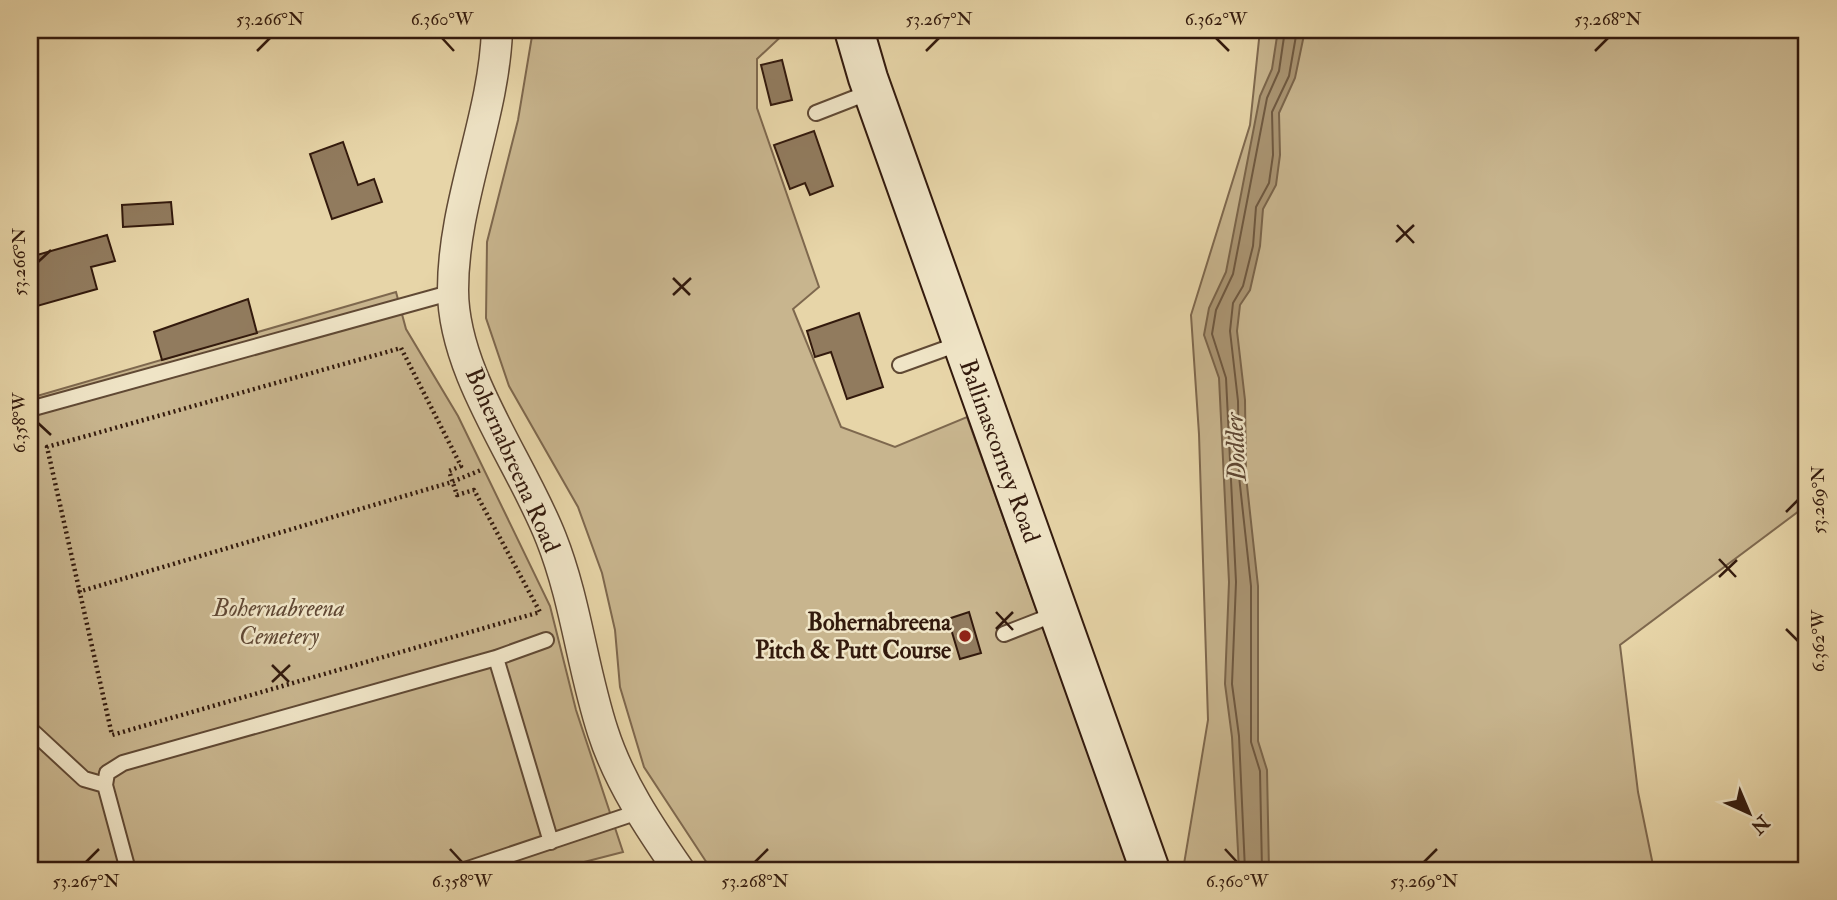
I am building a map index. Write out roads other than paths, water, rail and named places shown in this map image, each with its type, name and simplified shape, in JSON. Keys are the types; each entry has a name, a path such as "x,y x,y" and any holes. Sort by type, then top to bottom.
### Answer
{"main road":[{"name":"Ballinascorney Road","path":"854,30 872,91 1150,870"}],"street":[{"name":"Bohernabreena Road","path":"497,30 489,100 455,246 453,292 459,334 473,375 551,538 570,594 582,656 603,734 624,782 679,870"}],"lane":[{"path":"816,113 872,91"},
{"path":"30,409 453,292"},
{"path":"900,365 961,343"},
{"path":"1004,634 1058,613"},
{"path":"128,870 105,785 107,774 123,763 496,658 546,640"},
{"path":"496,658 551,842"},
{"path":"30,729 84,779 105,785"},
{"path":"465,870 641,811"}],"water":[{"name":"Dodder","path":"1278,30 1305,30 1295,78 1279,113 1280,155 1276,185 1263,209 1260,246 1250,290 1240,305 1237,331 1245,400 1246,476 1258,586 1258,741 1267,770 1269,870 1239,870 1232,737 1225,684 1229,582 1219,378 1204,335 1209,308 1226,272 1260,96 1272,69"}],"place":[{"name":"Bohernabreena Pitch & Putt Course","path":"965,636"}],"park label":[{"name":"Bohernabreena Cemetery","path":"279,622"}]}
